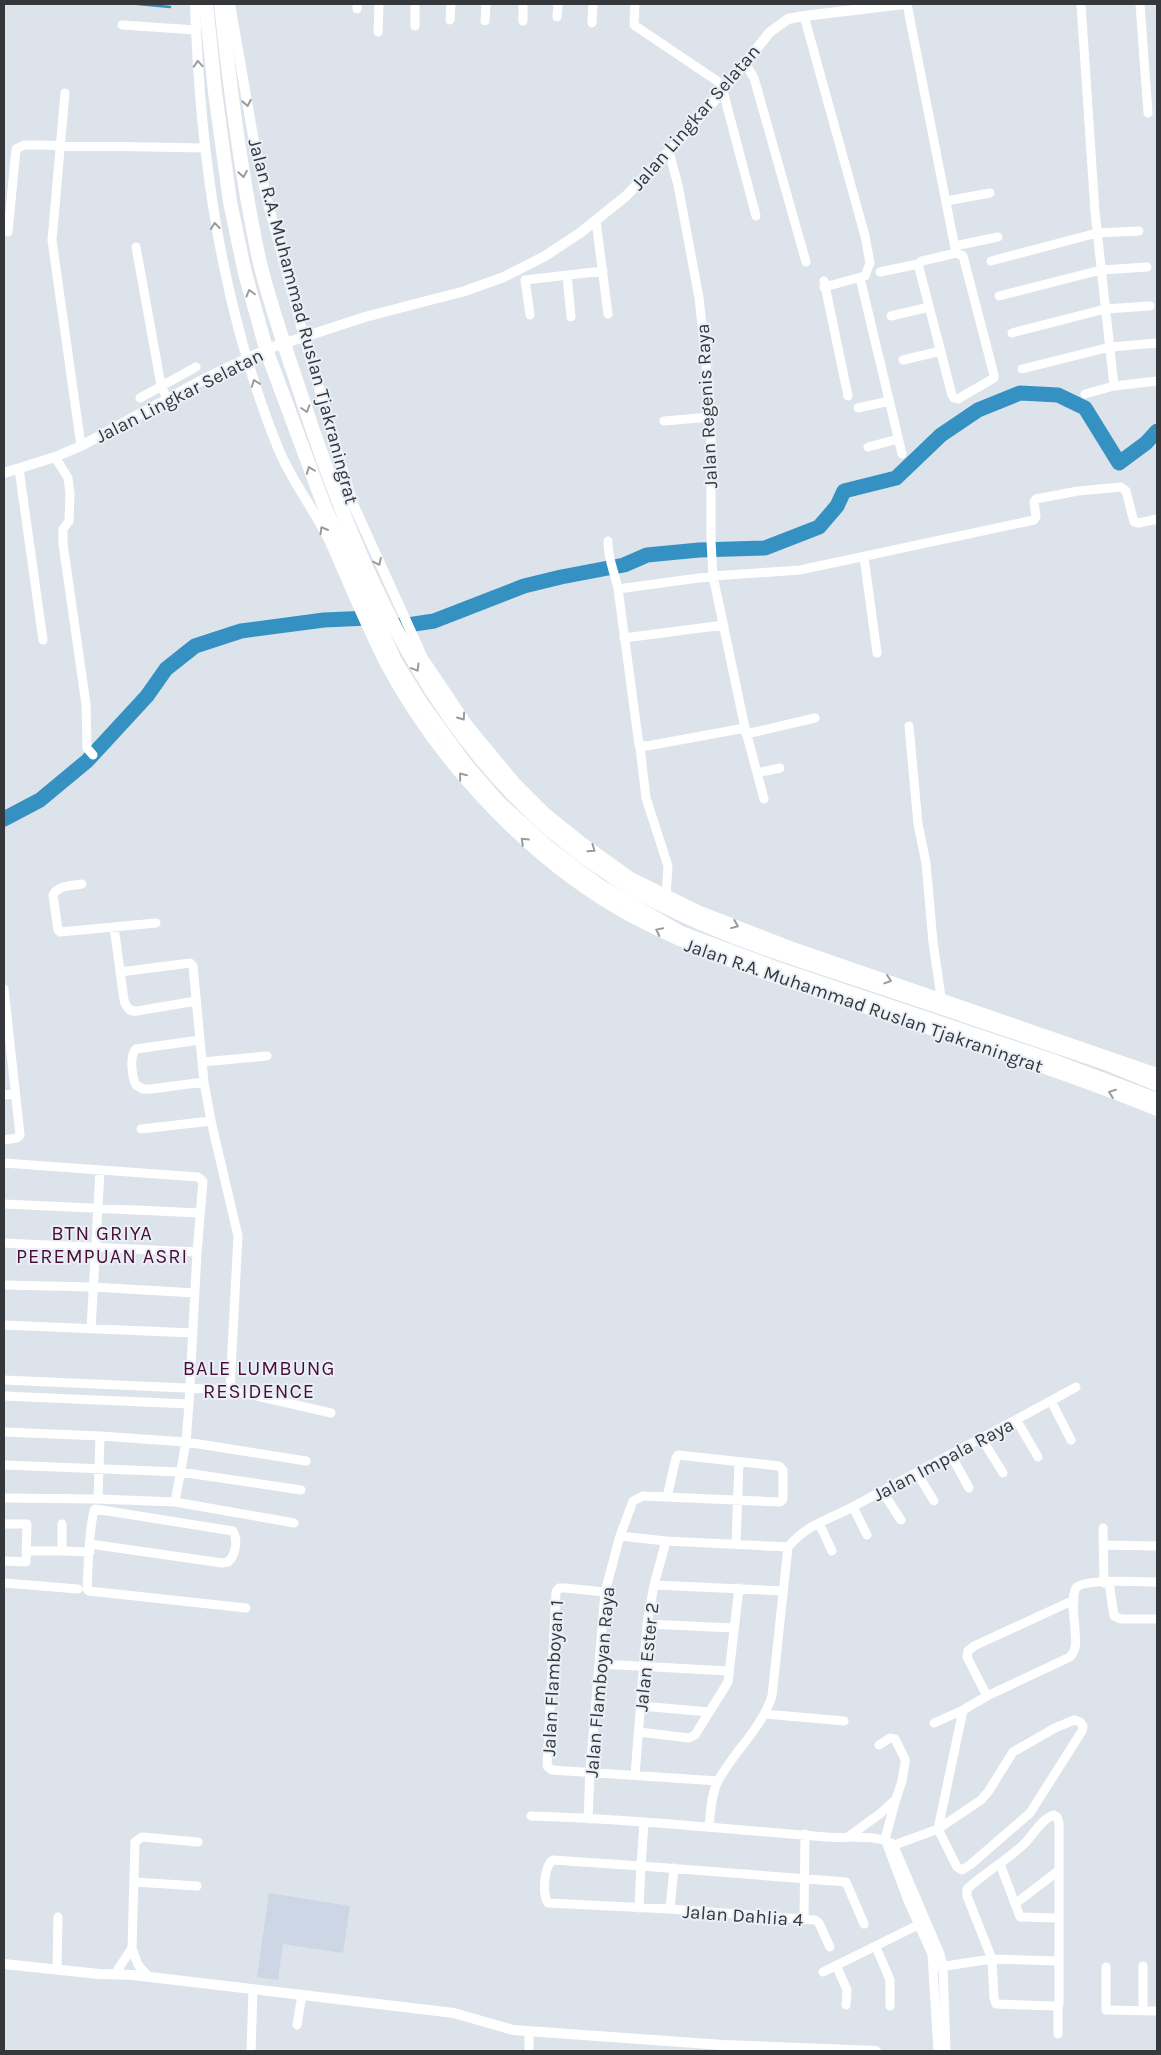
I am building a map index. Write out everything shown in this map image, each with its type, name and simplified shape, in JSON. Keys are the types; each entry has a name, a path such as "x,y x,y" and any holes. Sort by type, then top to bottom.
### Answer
{"highway":[{"name":"Jalan R.A. Muhammad Ruslan Tjakraningrat","path":"206,4 214,92 230,202 245,273 265,346 324,508 380,627 391,665 466,765 499,803 522,825 566,861 598,885 681,933 769,966 1056,1062 1157,1100"},
{"name":"Jalan R.A. Muhammad Ruslan Tjakraningrat","path":"221,4 230,90 248,202 261,265 284,341 339,502 371,608"},
{"name":"Jalan R.A. Muhammad Ruslan Tjakraningrat","path":"380,627 479,756 512,793 553,833 614,878 652,900 735,937 1106,1063 1157,1084"}],"street":[{"name":"Jalan R.A. Muhammad Ruslan Tjakraningrat","path":"195,4 200,105 216,235 246,358 279,452 371,608 380,627"},
{"name":"Jalan R.A. Muhammad Ruslan Tjakraningrat","path":"230,4 253,136 266,196 304,337 355,510 423,658 468,725 516,783 581,841 631,876 666,896 741,928 1157,1074"},
{"path":"378,32 379,4"},
{"path":"415,4 415,26"},
{"path":"450,4 450,20"},
{"path":"485,21 486,4"},
{"path":"523,21 524,4"},
{"path":"557,17 558,4"},
{"path":"592,23 594,4"},
{"path":"635,4 634,25 724,89 756,216"},
{"path":"902,4 946,200 955,249 962,256 994,378 958,399 954,398 918,264"},
{"name":"Jalan Lingkar Selatan","path":"4,474 81,446 246,358 364,317 465,291 504,277 562,246 626,196 669,152 776,26 788,19 804,16 902,4"},
{"path":"1081,4 1097,233 1114,386"},
{"path":"1140,4 1148,113"},
{"path":"804,16 865,236 870,263 865,276 824,284 848,396"},
{"path":"122,25 196,30"},
{"path":"744,63 754,78 806,262"},
{"path":"65,93 52,240 81,446"},
{"path":"8,232 16,149 24,146 60,145 205,148"},
{"name":"Jalan Regenis Raya","path":"669,152 678,185 699,298 711,417 711,557 713,576 745,731 764,799"},
{"path":"946,200 990,193"},
{"path":"596,221 608,314"},
{"path":"991,261 1097,233 1139,231"},
{"path":"880,272 918,264 955,249 998,237"},
{"path":"136,248 161,385 167,399"},
{"path":"999,296 1101,270 1147,267"},
{"path":"530,316 525,280 603,271"},
{"path":"567,275 571,317"},
{"path":"860,278 902,454"},
{"path":"1012,333 1105,309 1150,306"},
{"path":"891,316 929,308"},
{"path":"1022,369 1110,346 1157,342"},
{"path":"903,360 941,351"},
{"path":"140,398 196,367"},
{"path":"1085,394 1114,386 1157,381"},
{"path":"858,408 889,401"},
{"path":"664,421 711,417"},
{"path":"868,447 898,440"},
{"path":"55,457 68,478 69,485 70,520 63,529 63,544 86,704 87,748 92,755"},
{"path":"19,469 43,640"},
{"path":"618,589 713,576 800,570 864,557 921,543 1034,520 1036,517 1034,502 1036,499 1078,491 1121,486 1126,490 1134,522 1138,523 1157,519"},
{"path":"608,541 608,551 618,589 637,741 640,747 644,790 668,866 666,896"},
{"path":"864,557 877,652"},
{"path":"624,638 724,625"},
{"name":"Jalan R.A. Muhammad Ruslan Tjakraningrat","path":"391,665 435,742 464,779 495,812 534,850 596,896 630,917 722,959 1031,1064 1157,1111"},
{"path":"640,747 815,718"},
{"path":"909,726 918,824 926,863 932,942 941,997"},
{"path":"757,773 780,768"},
{"path":"82,884 63,887 53,895 58,932 156,923"},
{"path":"114,927 126,1005 131,1011 196,1001"},
{"path":"120,972 190,963 192,966 204,1082 211,1121 238,1236 230,1390"},
{"path":"4,989 8,1056 20,1135 17,1138 4,1140"},
{"path":"200,1040 136,1049 132,1055 134,1081 136,1086 146,1090 204,1082"},
{"path":"203,1062 267,1056"},
{"path":"4,1095 15,1094"},
{"path":"141,1129 211,1121"},
{"path":"4,1163 198,1177 203,1181 186,1442 175,1502"},
{"path":"91,1329 100,1171"},
{"path":"4,1204 200,1213"},
{"path":"4,1243 197,1252"},
{"path":"4,1285 93,1287 195,1293"},
{"path":"4,1325 192,1333"},
{"path":"4,1380 230,1390 331,1413"},
{"name":"Jalan Impala Raya","path":"788,1547 808,1527 819,1524 1017,1421 1076,1387"},
{"path":"4,1396 189,1404"},
{"path":"1051,1401 1071,1440"},
{"path":"1017,1421 1038,1457"},
{"path":"4,1432 186,1442 306,1461"},
{"path":"98,1499 100,1436"},
{"path":"982,1439 1003,1473"},
{"path":"951,1455 970,1488"},
{"path":"678,1456 739,1462 781,1467 783,1470 784,1499 779,1502 667,1497 678,1456"},
{"path":"736,1544 739,1462"},
{"path":"4,1465 180,1472 301,1490"},
{"path":"917,1472 934,1501"},
{"path":"882,1491 901,1520"},
{"name":"Jalan Flamboyan Raya","path":"588,1819 604,1592 632,1501 642,1496 667,1497"},
{"path":"4,1498 175,1502 294,1523"},
{"path":"852,1507 868,1535"},
{"path":"26,1551 62,1551 90,1548 222,1563 228,1562 234,1554 236,1536 231,1530 100,1508 95,1509 90,1548 87,1589 89,1591 246,1608"},
{"path":"4,1524 27,1524 26,1562 4,1561"},
{"path":"62,1524 62,1551"},
{"path":"819,1524 832,1551"},
{"path":"1103,1528 1107,1582 1114,1616 1121,1619 1157,1619"},
{"path":"620,1536 666,1541 788,1547 772,1696 765,1714 735,1754 718,1781 714,1792 709,1826"},
{"name":"Jalan Ester 2","path":"635,1775 647,1624 654,1585 666,1541"},
{"path":"1103,1545 1157,1546"},
{"path":"934,1723 1070,1657 1074,1653 1076,1644 1074,1600 1076,1589 1079,1585 1107,1582 1157,1582"},
{"path":"4,1583 78,1589"},
{"path":"654,1585 782,1591"},
{"name":"Jalan Flamboyan 1","path":"590,1772 552,1770 546,1764 556,1592 560,1588 604,1592"},
{"path":"638,1732 695,1736 727,1684 739,1588"},
{"path":"987,1696 966,1654 968,1651 974,1646 1074,1600"},
{"path":"647,1624 734,1628"},
{"path":"600,1664 729,1671"},
{"path":"641,1706 709,1712"},
{"path":"531,1816 709,1826 889,1843 938,1829 985,1795 1009,1757 1019,1747 1074,1720 1080,1722 1083,1726 1082,1731 1030,1813 962,1870 957,1868 938,1829 963,1710"},
{"path":"765,1714 844,1721"},
{"path":"879,1745 890,1738 894,1739 905,1759 889,1843 938,1967 946,2051"},
{"path":"590,1772 718,1781"},
{"path":"848,1838 896,1799"},
{"path":"1058,2006 996,2004 992,1959 966,1892 968,1887 1000,1864 1048,1818 1054,1815 1059,1823 1058,2034"},
{"path":"638,1908 644,1822"},
{"path":"804,1919 805,1834"},
{"path":"149,1977 138,1965 132,1948 137,1839 142,1837 198,1842"},
{"name":"Jalan Dahlia 4","path":"641,1866 552,1860 547,1867 545,1896 548,1903 551,1904 814,1920 819,1923 830,1947"},
{"path":"1000,1864 1019,1916 1024,1918 1058,1918"},
{"path":"641,1866 846,1882 864,1924"},
{"path":"670,1910 674,1868"},
{"path":"1015,1904 1058,1871"},
{"path":"135,1882 197,1886"},
{"path":"912,1900 940,1954 938,1967 938,2051"},
{"path":"57,1970 58,1917"},
{"path":"824,1972 920,1924"},
{"path":"876,1947 890,1980 890,2006"},
{"path":"115,1974 132,1948"},
{"path":"938,1967 992,1959 1058,1961"},
{"path":"4,1964 149,1977 454,2013 502,2027 529,2031 714,2044 876,2051"},
{"path":"836,1965 847,1990 846,2004"},
{"path":"1143,1966 1143,2010"},
{"path":"1106,1967 1106,2010 1157,2010"},
{"path":"251,2051 253,1990"},
{"path":"297,2025 302,1995"},
{"path":"529,2031 529,2051"}],"shaded area":[{"path":"269,1893 350,1906 343,1953 283,1944 278,1980 257,1977"}],"waterway":[{"path":"138,4 170,7"},
{"path":"4,819 40,800 87,761 147,696 166,669 195,646 241,631 324,620 369,618 401,626 434,621 524,586 624,565 647,555 699,550 765,548 819,527 837,506 844,491 896,478 941,435 978,410 1020,393 1058,395 1085,408 1119,463 1146,443 1157,431"}],"district":[{"name":"BTN GRIYA PEREMPUAN ASRI","path":"102,1244"},
{"name":"BALE LUMBUNG RESIDENCE","path":"259,1380"}]}
